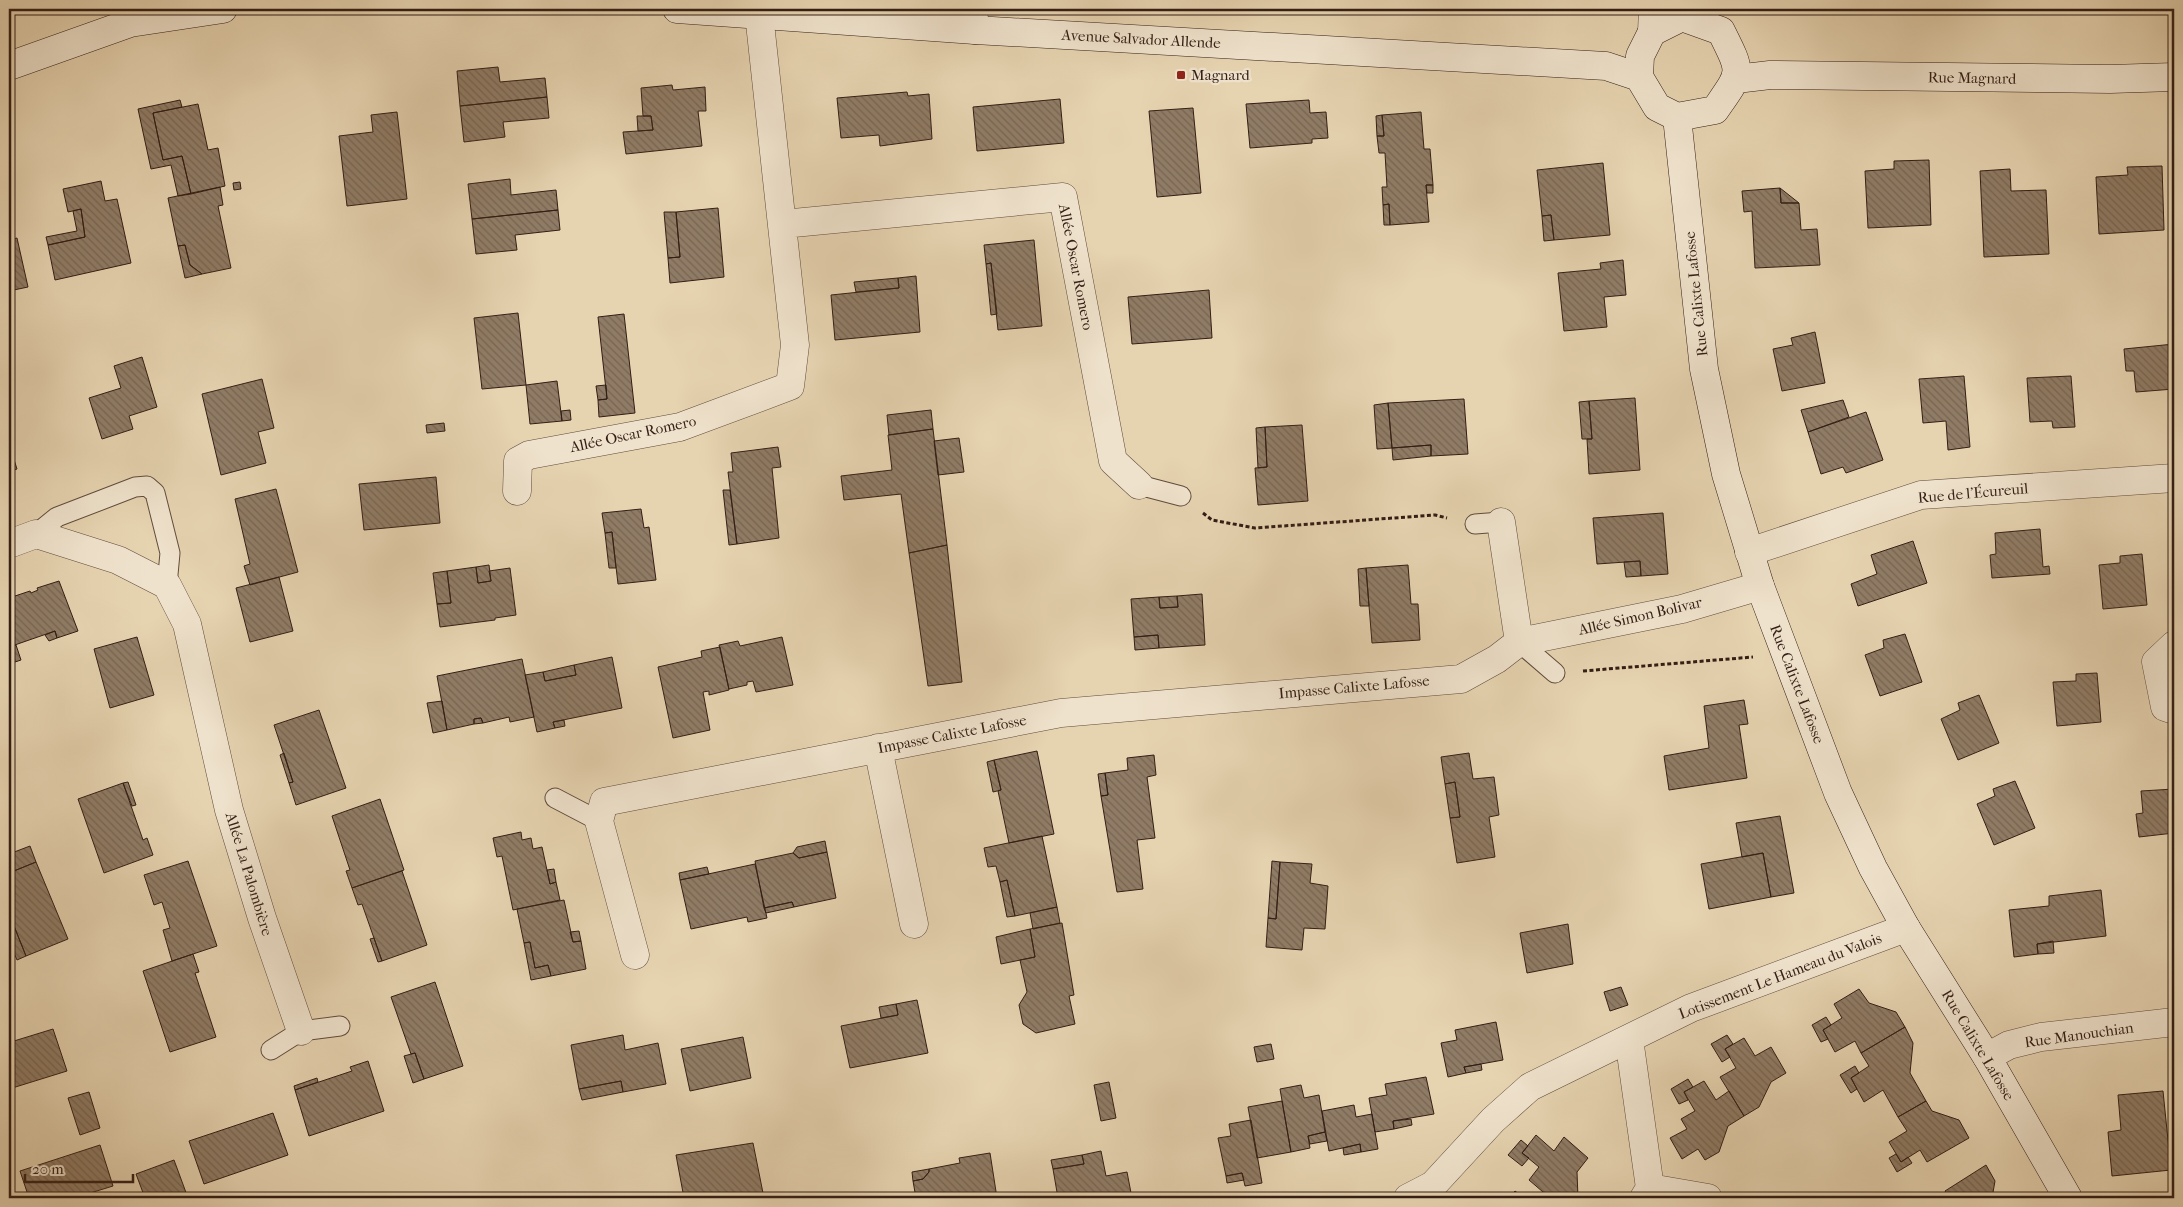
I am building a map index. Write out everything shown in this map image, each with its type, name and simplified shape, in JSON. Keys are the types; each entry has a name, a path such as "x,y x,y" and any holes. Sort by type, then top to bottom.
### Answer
{"street":[{"path":"9,66 128,16 222,9"},
{"name":"Avenue Salvador Allende","path":"677,9 758,14 974,19 1640,67"},
{"path":"1680,13 1721,31 1737,71 1715,110 1677,117 1657,107 1640,67 1652,20 1680,13"},
{"name":"Allée Oscar Romero","path":"517,491 518,461 529,455 680,427 790,386 795,345 758,14"},
{"name":"Rue Magnard","path":"1737,71 1770,75 2110,79 2174,77"},
{"name":"Rue Calixte Lafosse","path":"1677,117 1704,369 1726,474 1760,586 1838,793 1873,868 1906,928 1987,1057 2068,1198"},
{"name":"Allée Oscar Romero","path":"782,224 1063,197 1113,461 1139,485"},
{"name":"Rue de l'Écureuil","path":"1749,552 1921,495 2174,478"},
{"path":"1488,523 1519,642"},
{"path":"9,544 36,534 118,560 167,585"},
{"name":"Allée La Palombière","path":"167,585 186,624 235,828 262,918 301,1031"},
{"name":"Allée Simon Bolivar","path":"1461,679 1497,659 1519,642 1682,608 1760,586"},
{"path":"2174,645 2156,662 2165,707 2174,710"},
{"name":"Impasse Calixte Lafosse","path":"599,821 604,802 1061,712 1461,679"},
{"path":"878,748 914,924"},
{"path":"599,821 635,954"},
{"name":"Lotissement Le Hameau du Valois","path":"1408,1198 1433,1185 1493,1120 1530,1087 1691,1008 1906,928"},
{"name":"Rue Manouchian","path":"1987,1057 2009,1046 2041,1037 2174,1022"},
{"path":"1629,1039 1647,1193 1708,1198"}],"lane":[{"path":"1139,485 1181,496"},
{"path":"36,534 56,517 135,487 147,486 156,493 170,553 167,585"},
{"path":"1519,642 1554,673"},
{"path":"555,798 599,821"},
{"path":"271,1050 301,1031 340,1026"}],"path":[{"path":"1181,496 1212,520 1256,528 1435,515 1488,523"},
{"path":"1554,673 1785,655"}],"building":[{"path":"498,67 500,82 545,78 547,97 460,106 457,71"},
{"path":"672,85 673,90 705,87 706,111 698,111 702,146 626,154 623,132 653,130 651,116 643,116 641,88"},
{"path":"907,92 908,96 929,94 932,139 880,146 879,135 841,138 837,98"},
{"path":"547,97 549,118 503,122 505,137 464,142 460,106"},
{"path":"1060,99 1064,143 977,151 973,107"},
{"path":"180,100 182,107 153,113 163,160 182,156 191,194 178,196 171,165 151,169 138,109"},
{"path":"1309,100 1310,113 1326,112 1328,138 1312,139 1312,143 1250,148 1246,104"},
{"path":"198,104 208,150 218,148 225,186 191,194 182,156 163,160 153,113"},
{"path":"1193,108 1201,193 1157,197 1149,111"},
{"path":"397,112 407,199 347,206 339,136 373,132 371,115"},
{"path":"1421,112 1424,149 1430,149 1433,185 1426,185 1429,222 1390,225 1389,204 1383,205 1382,187 1387,187 1385,153 1379,153 1377,136 1384,136 1382,115"},
{"path":"1382,115 1384,136 1377,136 1376,116"},
{"path":"637,116 651,116 653,130 638,131"},
{"path":"1929,160 1931,225 1868,228 1865,171 1894,169 1894,161"},
{"path":"1603,163 1610,235 1554,240 1551,215 1542,216 1537,170"},
{"path":"2162,166 2164,230 2099,234 2096,177 2128,175 2127,167"},
{"path":"2010,169 2011,191 2046,190 2049,254 1984,257 1980,171"},
{"path":"510,179 511,195 556,190 558,210 472,219 468,184"},
{"path":"101,181 105,201 117,199 131,263 55,280 48,245 85,237 81,209 68,212 63,189"},
{"path":"240,182 241,189 234,190 233,183"},
{"path":"1426,185 1433,185 1433,193 1427,193"},
{"path":"220,187 223,205 218,206 231,268 202,274 190,265 185,245 178,246 168,198"},
{"path":"1780,188 1799,203 1781,203"},
{"path":"1780,188 1781,203 1799,203 1801,230 1817,229 1820,265 1755,268 1752,211 1744,212 1742,191"},
{"path":"1389,204 1390,225 1384,225 1383,205"},
{"path":"718,208 724,277 670,283 668,258 680,257 676,212"},
{"path":"81,209 85,237 48,245 46,237 77,231 73,211"},
{"path":"558,210 560,230 515,235 517,250 476,254 472,219"},
{"path":"664,212 676,212 680,257 668,258"},
{"path":"1551,215 1554,240 1544,241 1542,216"},
{"path":"17,238 28,287 9,291 9,240"},
{"path":"1034,240 1042,326 998,330 991,263 986,264 984,245"},
{"path":"185,245 190,265 202,274 185,278 178,246"},
{"path":"1623,260 1626,295 1604,297 1607,327 1564,331 1558,273 1601,269 1600,263"},
{"path":"991,263 997,314 991,315 986,264"},
{"path":"916,276 920,332 835,340 831,295 899,288 898,278"},
{"path":"898,278 899,288 856,292 854,282"},
{"path":"1209,290 1212,338 1132,344 1128,297"},
{"path":"518,313 526,385 482,389 474,318"},
{"path":"624,314 635,413 599,417 598,400 607,399 598,317"},
{"path":"1815,332 1825,383 1782,391 1773,349 1793,345 1791,338"},
{"path":"2174,344 2174,389 2136,392 2134,371 2126,371 2124,349"},
{"path":"142,357 157,407 129,416 133,429 102,439 89,398 121,388 114,366"},
{"path":"1964,376 1970,447 1948,450 1946,421 1923,423 1919,379"},
{"path":"2071,376 2075,427 2053,428 2052,421 2030,422 2027,378"},
{"path":"262,379 274,428 258,432 266,463 221,475 202,394"},
{"path":"557,381 562,421 530,424 526,385"},
{"path":"606,385 607,399 598,400 596,386"},
{"path":"1635,398 1640,470 1589,474 1587,439 1592,439 1589,401"},
{"path":"1464,399 1468,454 1431,456 1431,445 1392,448 1388,403"},
{"path":"1843,400 1849,417 1808,432 1801,410"},
{"path":"1589,401 1592,439 1582,439 1579,402"},
{"path":"1388,403 1392,448 1377,449 1374,405"},
{"path":"570,410 571,420 562,421 561,411"},
{"path":"931,410 933,429 889,435 887,415"},
{"path":"1866,412 1883,460 1846,473 1843,467 1821,474 1808,432"},
{"path":"444,423 445,431 427,433 426,425"},
{"path":"1302,425 1308,501 1258,505 1255,468 1267,467 1265,427"},
{"path":"1265,427 1267,467 1258,468 1256,428"},
{"path":"933,429 947,545 909,553 901,494 844,500 841,476 892,470 888,435"},
{"path":"959,438 964,472 938,475 934,441"},
{"path":"9,444 17,469 9,472"},
{"path":"1431,445 1431,456 1393,460 1392,448"},
{"path":"778,447 781,467 772,468 779,538 737,544 728,472 733,472 731,453"},
{"path":"436,477 440,523 364,530 359,484"},
{"path":"276,489 298,572 250,585 244,566 250,564 235,499"},
{"path":"723,490 730,490 737,544 729,545"},
{"path":"641,509 644,528 649,527 656,580 618,584 612,532 605,533 602,513"},
{"path":"1663,513 1668,574 1641,576 1640,561 1597,564 1593,518"},
{"path":"2040,529 2043,567 2049,566 2050,574 1992,578 1990,555 1996,554 1995,533"},
{"path":"612,532 616,568 609,568 605,533"},
{"path":"1913,541 1927,583 1858,606 1851,584 1877,574 1871,555"},
{"path":"947,545 962,682 928,686 909,553"},
{"path":"2142,554 2147,605 2103,609 2099,565 2120,563 2120,556"},
{"path":"1640,561 1641,576 1626,577 1624,562"},
{"path":"489,565 491,581 478,583 476,567"},
{"path":"1408,565 1411,604 1418,604 1420,640 1372,643 1366,568"},
{"path":"476,567 478,583 491,581 489,571 510,568 516,615 495,618 495,620 440,627 437,604 451,603 447,571"},
{"path":"1366,568 1369,606 1360,606 1358,569"},
{"path":"447,571 451,603 437,604 433,573"},
{"path":"279,577 293,631 250,642 236,588"},
{"path":"59,581 78,631 57,638 55,631 9,647 9,598 30,591 31,593 38,590 37,588"},
{"path":"1202,594 1205,645 1159,648 1158,635 1134,637 1131,599 1159,597 1160,608 1178,607 1177,596"},
{"path":"1177,596 1178,607 1160,608 1159,597"},
{"path":"55,631 57,638 49,641 45,635"},
{"path":"1905,634 1922,682 1880,696 1865,655 1884,648 1883,640"},
{"path":"1158,635 1159,648 1135,650 1134,637"},
{"path":"137,637 154,695 110,708 94,649"},
{"path":"782,637 793,685 756,692 753,681 747,682 747,685 729,689 719,645 738,641 740,646"},
{"path":"16,645 21,660 9,664 9,647"},
{"path":"720,647 729,690 709,695 709,691 703,692 710,730 673,738 658,667 702,657 701,651"},
{"path":"612,657 622,708 553,722 555,728 537,732 525,675 543,672 545,681 576,675 574,665"},
{"path":"522,659 534,717 510,722 509,717 483,723 481,718 474,719 474,724 447,730 437,676"},
{"path":"574,665 576,675 545,681 543,672"},
{"path":"2097,673 2101,722 2057,726 2053,682 2076,681 2076,674"},
{"path":"1979,695 1999,743 1958,760 1941,719 1960,710 1958,703"},
{"path":"1744,700 1748,724 1739,725 1747,778 1669,790 1664,756 1709,748 1704,706"},
{"path":"442,701 447,730 433,733 427,703"},
{"path":"319,710 346,788 296,805 289,783 293,782 274,725"},
{"path":"481,718 483,723 474,724 474,719"},
{"path":"564,720 565,726 555,728 553,722"},
{"path":"1037,751 1054,834 1009,843 998,791 1001,790 994,760"},
{"path":"284,753 293,782 289,783 280,755"},
{"path":"1469,753 1473,779 1494,777 1499,815 1489,817 1495,857 1457,863 1450,818 1460,817 1455,782 1445,784 1441,757"},
{"path":"1154,755 1156,775 1147,777 1155,838 1137,840 1143,889 1117,892 1101,796 1108,795 1105,773 1128,770 1127,758"},
{"path":"994,760 1001,790 993,792 987,762"},
{"path":"1105,773 1108,795 1101,796 1098,774"},
{"path":"2015,781 2035,828 1994,845 1977,804 1995,796 1993,789"},
{"path":"128,782 136,805 132,806 123,783"},
{"path":"1455,782 1460,817 1450,818 1445,784"},
{"path":"123,783 143,840 147,838 153,855 104,873 78,799"},
{"path":"2174,789 2174,833 2139,837 2136,814 2143,813 2141,791"},
{"path":"380,799 404,870 352,888 346,871 350,870 332,816"},
{"path":"1780,816 1794,893 1771,897 1763,853 1742,857 1736,823"},
{"path":"521,832 522,840 531,838 533,849 542,847 550,884 556,882 560,900 513,910 502,856 497,857 493,838"},
{"path":"1042,836 1057,907 1015,916 1007,880 1000,882 996,866 988,867 984,848"},
{"path":"825,841 827,852 799,858 793,853 797,847"},
{"path":"30,846 36,862 9,873 9,854"},
{"path":"827,852 836,898 794,907 792,902 764,908 755,861 793,853 799,858"},
{"path":"1763,853 1771,897 1709,909 1701,864"},
{"path":"188,861 217,946 172,961 163,930 170,928 162,902 154,905 144,875"},
{"path":"1272,861 1280,862 1276,919 1268,918"},
{"path":"36,862 68,939 26,956 12,921 9,923 9,873"},
{"path":"1280,862 1312,864 1310,883 1328,886 1325,929 1304,928 1302,950 1266,947 1268,918 1276,919"},
{"path":"755,864 767,918 748,922 747,917 691,929 680,880"},
{"path":"707,867 709,874 680,880 679,873"},
{"path":"554,869 556,882 550,884 547,870"},
{"path":"402,871 427,945 382,961 362,904 358,905 352,888"},
{"path":"1007,880 1015,916 1007,917 1000,882"},
{"path":"2101,890 2106,936 2037,944 2038,954 2014,957 2009,910 2049,906 2049,896"},
{"path":"564,900 573,942 581,941 586,969 551,976 548,965 535,968 530,942 524,943 517,909"},
{"path":"792,902 794,907 766,913 764,908"},
{"path":"1057,907 1060,923 1033,929 1030,913"},
{"path":"12,921 26,956 17,960 9,941 9,923"},
{"path":"1062,923 1074,995 1069,996 1075,1024 1036,1033 1023,1024 1019,1005 1027,992 1020,960 1035,957 1030,929"},
{"path":"1568,924 1573,964 1527,973 1520,933"},
{"path":"1030,929 1035,957 1001,964 996,937"},
{"path":"579,931 581,941 573,942 570,932"},
{"path":"374,938 382,961 378,962 370,939"},
{"path":"2053,941 2054,953 2038,954 2037,944"},
{"path":"530,942 535,968 548,965 551,976 531,980 524,943"},
{"path":"193,954 199,972 195,973 216,1037 170,1052 143,971"},
{"path":"435,982 463,1066 424,1079 415,1053 411,1054 391,997"},
{"path":"1621,987 1628,1005 1610,1011 1604,992"},
{"path":"1859,989 1869,1003 1896,1012 1905,1027 1861,1053 1855,1041 1835,1052 1823,1030 1842,1018 1834,1004"},
{"path":"917,1000 928,1053 850,1068 841,1026 898,1015 896,1004"},
{"path":"896,1004 898,1015 881,1018 879,1007"},
{"path":"1826,1017 1831,1025 1823,1030 1828,1039 1821,1042 1812,1025"},
{"path":"1496,1022 1503,1060 1464,1067 1466,1073 1448,1077 1441,1043 1457,1040 1455,1030"},
{"path":"1905,1027 1913,1043 1910,1073 1926,1101 1898,1117 1883,1090 1864,1102 1851,1078 1869,1066 1861,1053"},
{"path":"53,1029 67,1071 9,1089 9,1035 12,1034 14,1041"},
{"path":"623,1035 625,1050 658,1043 666,1084 623,1092 621,1081 579,1089 571,1045"},
{"path":"1727,1035 1733,1044 1725,1049 1730,1057 1722,1062 1711,1044"},
{"path":"743,1037 751,1078 690,1091 681,1049"},
{"path":"1744,1038 1755,1056 1771,1047 1786,1073 1771,1082 1759,1107 1744,1116 1720,1077 1736,1068 1725,1049"},
{"path":"1271,1044 1274,1059 1257,1062 1254,1047"},
{"path":"415,1053 424,1079 413,1083 404,1056"},
{"path":"368,1061 384,1111 309,1136 295,1090 352,1071 350,1067"},
{"path":"1481,1064 1482,1070 1466,1073 1464,1067"},
{"path":"1855,1066 1859,1073 1851,1078 1857,1089 1851,1093 1840,1075"},
{"path":"1426,1077 1434,1114 1393,1121 1394,1129 1375,1132 1369,1098 1387,1095 1385,1084"},
{"path":"317,1078 318,1082 295,1090 294,1086"},
{"path":"1688,1079 1693,1087 1684,1092 1688,1100 1679,1104 1671,1089"},
{"path":"621,1081 623,1092 582,1100 579,1089"},
{"path":"1704,1081 1716,1100 1729,1091 1744,1116 1728,1126 1719,1152 1705,1160 1698,1149 1682,1159 1670,1138 1687,1129 1681,1119 1695,1111 1684,1092"},
{"path":"1109,1082 1116,1118 1101,1121 1094,1085"},
{"path":"1301,1085 1304,1098 1319,1095 1325,1132 1308,1136 1310,1148 1291,1152 1280,1089"},
{"path":"2163,1091 2171,1170 2112,1176 2108,1132 2121,1130 2118,1095"},
{"path":"89,1092 100,1128 80,1135 68,1098"},
{"path":"1282,1101 1291,1152 1257,1158 1248,1107"},
{"path":"1926,1101 1932,1111 1959,1120 1969,1138 1927,1162 1920,1150 1901,1162 1889,1142 1907,1131 1898,1117"},
{"path":"1354,1105 1356,1117 1372,1114 1378,1149 1361,1152 1360,1144 1329,1151 1322,1111"},
{"path":"273,1113 288,1155 204,1184 189,1141"},
{"path":"1411,1119 1412,1125 1394,1129 1393,1121"},
{"path":"1251,1120 1262,1183 1245,1186 1242,1173 1226,1176 1218,1138 1231,1136 1229,1124"},
{"path":"1325,1132 1327,1141 1310,1144 1308,1136"},
{"path":"1536,1135 1554,1151 1564,1137 1588,1158 1577,1172 1578,1198 1550,1198 1529,1180 1539,1167 1522,1153"},
{"path":"1521,1140 1528,1146 1522,1153 1529,1158 1522,1166 1508,1155"},
{"path":"753,1143 764,1198 684,1198 676,1155"},
{"path":"1360,1144 1361,1152 1344,1155 1343,1148"},
{"path":"100,1145 113,1186 74,1198 29,1198 20,1171"},
{"path":"1101,1151 1106,1176 1127,1172 1132,1198 1058,1198 1053,1169 1084,1164 1082,1155"},
{"path":"990,1153 997,1198 916,1198 913,1181 923,1179 929,1172 929,1169 960,1163 959,1158"},
{"path":"1896,1154 1901,1162 1908,1157 1912,1163 1897,1172 1889,1158"},
{"path":"1082,1155 1084,1164 1053,1169 1051,1160"},
{"path":"174,1160 188,1198 145,1198 136,1174"},
{"path":"1986,1165 1995,1181 1992,1198 1949,1198 1945,1191"},
{"path":"929,1169 929,1172 923,1179 913,1181 912,1172"},
{"path":"1242,1173 1244,1180 1227,1183 1226,1176"},
{"path":"1515,1191 1524,1198 1509,1198"}],"place":[{"name":"Magnard","path":"1181,75"}]}
